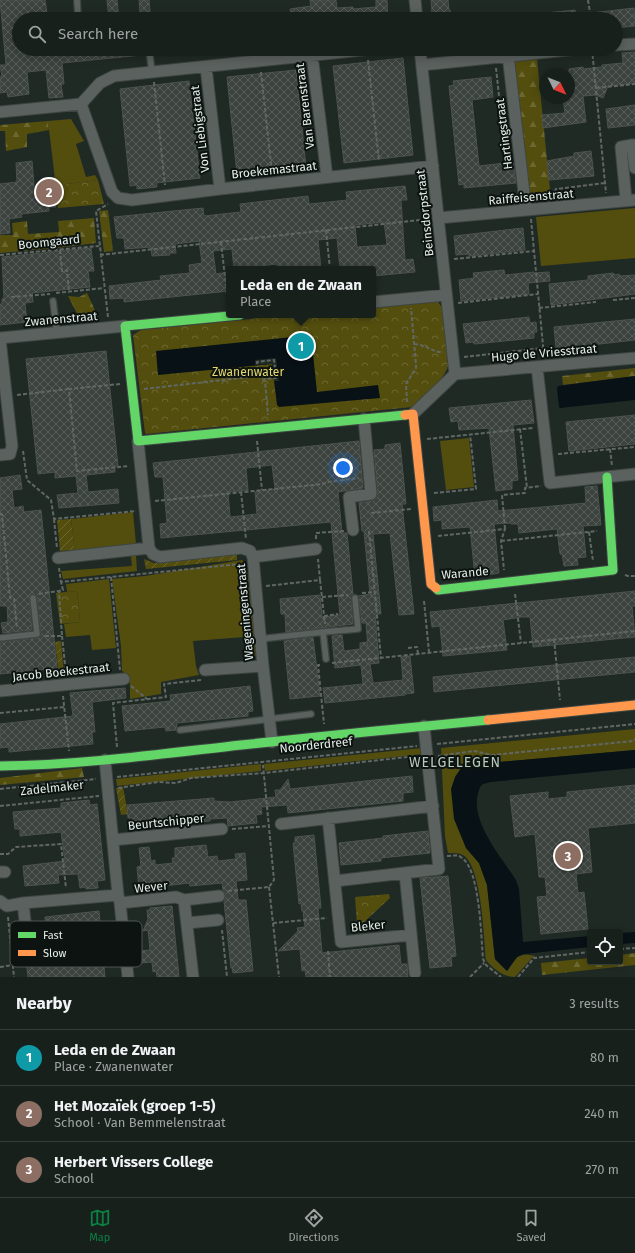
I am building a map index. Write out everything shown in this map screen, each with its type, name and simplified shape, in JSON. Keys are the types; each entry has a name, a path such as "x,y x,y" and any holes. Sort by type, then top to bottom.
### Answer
{"street":[{"path":"415,0 416,12"},
{"path":"623,45 635,44"},
{"path":"0,112 81,104 100,83 110,77 303,56"},
{"name":"Van Barenstraat","path":"312,56 327,177"},
{"name":"Beinsdorpstraat","path":"421,56 455,374"},
{"path":"422,65 502,56"},
{"name":"Hartingstraat","path":"508,56 523,187 528,210"},
{"name":"Von Liebigstraat","path":"206,67 220,189"},
{"path":"81,104 114,201"},
{"name":"Raiffeisenstraat","path":"438,218 631,200 620,146 634,145 635,168"},
{"name":"Broekemastraat","path":"114,201 433,166"},
{"path":"376,302 410,299 447,300"},
{"path":"58,558 148,548 133,390 125,326 226,316"},
{"name":"Zwanenstraat","path":"0,339 125,326"},
{"path":"0,339 12,446 10,454 0,455"},
{"name":"Hugo de Vriesstraat","path":"455,374 635,358"},
{"path":"541,367 544,427 550,483 635,474"},
{"path":"138,441 410,414 455,374"},
{"name":"Warande","path":"410,414 416,440 431,584 438,590 613,570 610,477"},
{"path":"353,530 349,497 371,494 364,419"},
{"name":"Wageningenstraat","path":"148,548 153,554 160,557 242,548 250,551 253,557 260,639 272,742"},
{"name":"Wageningenstraat","path":"253,557 316,549"},
{"name":"Wageningenstraat","path":"205,670 263,666"},
{"name":"Jacob Boekestraat","path":"0,691 122,679"},
{"name":"Noorderdreef","path":"0,766 28,766 105,760 635,705"},
{"path":"335,881 439,869 424,726"},
{"name":"Beurtschipper","path":"105,760 122,921"},
{"name":"Noorderdreef","path":"0,773 28,766"},
{"path":"281,824 433,806"},
{"name":"Bleker","path":"328,818 341,942 411,935"},
{"name":"Beurtschipper","path":"113,840 222,829"},
{"path":"405,873 415,972"},
{"name":"Wever","path":"119,899 176,897 184,900 219,896"},
{"path":"3,903 23,903 67,899 119,899"},
{"name":"Wever","path":"184,900 193,977"},
{"path":"23,903 25,921"},
{"path":"187,923 220,924"},
{"name":"Beurtschipper","path":"127,967 128,977"}],"lane":[{"path":"77,0 78,12"},
{"path":"150,56 153,72"},
{"path":"53,301 57,333"},
{"path":"260,639 358,629 355,596"},
{"path":"0,638 37,634 33,598"},
{"path":"324,632 326,661"},
{"path":"180,730 311,714"}],"path":[{"path":"588,0 590,12"},
{"path":"370,56 381,172"},
{"path":"593,56 608,202"},
{"path":"495,57 500,104"},
{"path":"260,61 273,184"},
{"path":"153,72 166,196"},
{"path":"596,88 635,84"},
{"path":"546,208 556,189 605,183"},
{"path":"110,328 100,255 96,211 114,201"},
{"path":"528,210 534,251 543,348 541,367"},
{"path":"100,255 438,218"},
{"path":"326,230 330,266"},
{"path":"221,242 226,284"},
{"name":"Boomgaard","path":"0,256 99,246"},
{"path":"60,250 62,271 67,270 69,292"},
{"path":"443,261 534,251"},
{"path":"11,298 104,288"},
{"path":"447,300 538,294"},
{"path":"613,300 635,298"},
{"path":"410,299 416,368 406,384 410,414"},
{"path":"539,308 596,302"},
{"path":"414,344 419,344 438,352 452,354 543,348"},
{"path":"259,377 257,362 274,360 276,378 262,379"},
{"path":"133,390 259,377 265,381 270,428"},
{"path":"6,396 121,384"},
{"path":"69,389 77,471 129,466"},
{"path":"416,440 544,427"},
{"path":"520,429 527,488 525,488 525,493 502,495 505,529 501,541 521,643"},
{"path":"256,430 262,490"},
{"path":"422,495 476,489 470,434"},
{"path":"12,446 22,448 27,480 52,500 54,519 241,492 323,484 327,482 370,477"},
{"path":"547,455 635,447"},
{"path":"610,449 610,477"},
{"path":"527,488 544,485"},
{"path":"241,492 246,540"},
{"path":"371,513 414,508"},
{"path":"0,514 2,514 10,598 14,599 18,636"},
{"path":"426,537 505,529"},
{"path":"324,632 324,616 316,549 316,534 353,530"},
{"path":"501,541 611,530"},
{"path":"369,531 381,658"},
{"path":"589,532 594,573"},
{"path":"147,699 130,686 121,686 122,679 111,577 240,564 248,667"},
{"path":"256,588 320,580"},
{"path":"33,598 39,594 63,590 61,582"},
{"path":"59,591 64,707 70,763"},
{"path":"322,597 355,596"},
{"path":"424,601 430,652"},
{"path":"324,616 338,614"},
{"path":"326,661 381,658 635,631"},
{"path":"37,634 41,636 62,636"},
{"path":"554,639 561,713"},
{"path":"408,648 417,647 418,654"},
{"path":"322,664 318,665 325,736"},
{"path":"116,751 117,744 113,703 166,697 164,684 206,680 205,670"},
{"path":"0,713 64,707"},
{"name":"Noorderdreef","path":"0,789 107,778 427,753 635,724"},
{"path":"427,753 474,751 492,755 633,741 635,739"},
{"name":"Zadelmaker","path":"0,806 108,792 158,782 176,783 191,778 264,773 427,753"},
{"path":"263,765 274,880 269,887 279,977"},
{"path":"222,829 269,826"},
{"path":"0,854 8,854 16,847 61,844 67,899"},
{"path":"438,857 456,855 461,856 472,871 475,884 484,963 501,977"},
{"path":"219,896 219,892 269,887"},
{"path":"3,903 10,942"},
{"path":"273,923 338,916"},
{"path":"220,924 227,977"},
{"path":"623,949 635,948"},
{"path":"328,951 330,977"},
{"path":"518,977 534,958 587,952"},
{"path":"470,977 484,963"},
{"path":"0,967 10,966"},
{"path":"13,967 14,977"}],"green space":[{"path":"537,59 539,104 541,104 551,200 526,203 513,61"},
{"path":"71,119 84,141 76,144 86,177 95,175 98,180 67,184 68,195 57,196 48,121"},
{"path":"48,121 49,130 27,134 27,147 6,151 5,131 0,131 0,125"},
{"path":"98,180 104,204 58,208 57,196 68,194 67,184"},
{"path":"635,208 635,258 541,266 536,217"},
{"path":"108,210 113,251 104,252 99,211"},
{"path":"94,218 96,243 0,253 0,235 13,235 12,223 27,221 28,234 59,232 58,221"},
{"path":"87,293 99,319 93,318 81,321 68,296 79,297"},
{"name":"Zwanenwater","path":"435,301 438,302 443,309 448,366 438,383 412,407 145,433 133,335 141,330 260,318 376,318 376,307"},
{"path":"635,368 635,376 563,385 562,376"},
{"path":"469,438 474,487 446,490 440,441"},
{"path":"133,512 136,544 75,550 71,519"},
{"path":"71,519 75,550 60,551 57,520"},
{"path":"237,554 237,560 146,569 144,559 154,563"},
{"path":"131,556 136,556 137,571 63,579 61,571 132,566"},
{"path":"242,560 246,566 249,576 256,655 250,660 248,635 244,637 193,641 196,666 199,675 161,682 161,694 130,699 130,683 126,682 124,672 122,671 121,646 112,579 145,576"},
{"path":"109,579 116,648 92,650 90,635 66,637 64,624 80,622 77,591 67,592 66,584"},
{"path":"77,591 80,622 60,624 56,593"},
{"path":"61,641 64,675 59,676 55,642"},
{"path":"635,729 635,750 466,765 461,834 466,848 479,863 487,885 495,959 507,971 513,962 521,955 535,956 515,977 503,974 495,969 486,960 481,904 474,873 469,862 461,854 448,853 445,836 441,748"},
{"path":"422,748 423,754 265,771 264,764"},
{"path":"261,764 261,771 117,786 116,779"},
{"path":"82,768 84,777 0,785 0,778"},
{"path":"123,787 128,814 121,815 116,788"},
{"path":"389,894 390,898 363,923 357,924 355,897"},
{"path":"635,953 635,965 542,975 541,963 587,958 587,965 623,965 623,955"}],"shaded area":[{"path":"311,335 317,392 378,385 380,398 279,407 277,405 272,364 158,375 156,351"},
{"path":"635,376 635,400 559,407 558,386"},
{"path":"635,750 635,768 491,782 483,784 478,793 478,815 483,827 495,850 516,880 519,889 523,942 587,936 587,947 524,954 517,957 507,971 495,959 487,885 479,863 466,848 454,819 451,789 455,777 461,768 466,765"},
{"path":"635,932 635,943 623,944 623,933"}],"pier":[{"path":"276,358 279,381 274,381 272,364 255,365 255,360"}],"building":[{"path":"0,0 45,0 47,12 12,12 12,56 132,56 62,63 64,84 61,84 63,97 49,98 46,70 27,72 29,94 8,97 7,92 0,93 0,77 2,76 0,65 6,65"},
{"path":"107,0 117,0 118,12 108,12"},
{"path":"139,0 149,0 150,12 140,12"},
{"path":"310,0 336,0 337,8 353,7 353,9 376,7 376,0 387,0 388,12 291,12 290,9 311,6"},
{"path":"431,0 448,0 450,12 432,12"},
{"path":"634,8 635,26 623,27 623,12 600,12"},
{"path":"575,10 575,12 555,12"},
{"path":"635,52 635,83 608,86 603,98 596,95 583,96 586,122 543,128 542,115 565,113 564,104 575,104 575,68 602,67 602,65 623,63 623,53"},
{"path":"403,58 413,155 344,163 333,66"},
{"path":"296,70 306,167 237,174 227,77"},
{"path":"491,77 493,97 472,100 479,166 513,162 516,183 464,188 464,184 459,185 449,86 454,85 453,81"},
{"path":"189,81 200,178 156,183 157,187 137,189 137,185 130,186 120,89"},
{"path":"635,105 635,125 608,128 606,109"},
{"path":"591,151 594,176 549,180 547,161 574,156 574,153"},
{"path":"32,161 35,198 55,196 56,207 49,207 49,211 21,214 22,217 9,219 10,233 0,234 0,184 17,182 16,163"},
{"path":"405,186 407,200 401,200 405,260 413,259 415,272 376,276 376,266 340,266 337,238 318,240 321,266 277,266 277,264 260,266 234,266 232,249 213,251 216,274 226,272 226,291 124,302 124,298 110,299 109,286 161,280 160,276 190,273 189,265 202,263 199,241 175,244 176,253 169,253 170,255 152,256 151,247 125,249 124,238 117,238 114,217 203,208 204,216 241,212 240,204 308,196 309,204 347,200 346,192","holes":["384,222 387,245 357,247 355,225"]},
{"path":"523,228 525,250 469,256 469,254 456,255 454,236"},
{"path":"91,248 94,271 88,271 90,287 32,293 33,302 25,303 27,322 0,325 0,304 2,304 2,299 4,298 2,257"},
{"path":"504,270 505,275 549,272 550,281 528,283 529,294 461,301 459,280 474,278 473,273"},
{"path":"613,273 615,275 619,274 620,276 635,275 635,294 551,305 549,284 588,280 588,276"},
{"path":"529,317 530,323 536,322 537,332 534,332 534,338 475,344 472,342 466,343 463,324"},
{"path":"635,319 635,340 556,349 554,327"},
{"path":"106,351 118,466 115,466 115,472 86,475 88,492 118,489 119,503 59,508 57,495 78,493 76,476 55,478 55,472 38,474 26,359"},
{"path":"531,400 534,423 513,425 518,480 512,481 512,489 496,491 489,428 459,430 458,421 451,422 449,408"},
{"path":"635,415 635,444 569,451 566,422"},
{"path":"359,441 363,488 338,492 342,533 347,533 353,594 351,598 353,624 286,632 285,614 281,614 280,599 320,595 322,617 340,615 331,522 161,538 160,524 167,523 163,477 155,477 153,463","holes":["272,465 275,489 255,492 257,514 230,517 228,492 248,490 246,468"]},
{"path":"400,443 406,504 402,504 414,614 399,615 390,533 373,534 381,614 375,614 379,663 370,664 373,683 403,680 401,657 410,656 414,693 325,703 323,688 363,684 361,665 335,668 332,636 342,635 344,651 360,649 360,643 367,642 368,648 366,623 362,623 358,596 370,594 364,531 362,531 359,503 372,501 378,496 374,450 385,449 385,445"},
{"path":"20,475 22,489 12,490 14,508 23,506 24,512 41,510 57,668 0,674 0,642 37,638 40,637 41,634 37,598 36,595 33,594 30,595 29,598 32,630 3,633 1,623 8,622 7,606 0,606 0,478"},
{"path":"597,486 601,525 583,526 586,557 577,558 578,565 564,566 562,554 560,554 557,529 519,533 518,524 494,524 499,573 475,577 470,527 442,529 442,520 434,521 433,507 497,500 498,511 586,503 585,487"},
{"path":"635,591 635,606 632,606 635,637 533,647 530,617 521,617 503,620 507,650 443,656 440,626 432,627 430,612"},
{"path":"313,637 320,696 290,699 284,641"},
{"path":"635,657 635,672 434,692 433,677"},
{"path":"250,686 253,711 248,712 248,716 177,723 176,730 166,731 165,727 125,731 122,706 171,701 170,695"},
{"path":"125,688 126,698 92,702 95,732 92,732 93,744 9,752 9,747 0,748 0,724 73,716 70,693"},
{"path":"412,776 413,792 403,793 403,801 288,813 287,805 261,807 262,814 256,815 257,823 228,826 227,818 140,828 140,820 133,821 133,818 128,818 127,805 214,798 214,801 230,802 276,797 275,790 280,790 288,779 290,789"},
{"path":"635,785 635,823 588,828 592,872 576,874 578,893 584,892 588,929 541,934 537,897 547,896 545,877 539,877 535,834 515,837 510,796 548,792 548,799 567,797 567,792"},
{"path":"89,800 90,805 97,804 105,880 97,881 98,888 86,889 85,887 80,888 78,874 58,875 59,883 25,886 23,866 65,861 61,832 20,836 20,829 15,829 13,812 61,808 61,803"},
{"path":"428,831 430,853 381,858 381,861 341,865 339,843"},
{"path":"314,835 321,908 318,908 322,953 399,945 401,964 407,964 408,977 306,977 305,970 302,971 300,949 278,951 298,931 297,928 305,927 301,903 299,904 293,843 295,843 295,837"},
{"path":"206,845 208,857 217,856 218,861 236,859 235,854 245,853 247,880 236,881 238,900 246,900 253,971 233,973 231,968 224,901 226,896 222,883 190,886 189,883 139,889 137,867 141,866 139,848 149,847 151,861 155,860 155,865 173,863 172,858 175,858 175,848"},
{"path":"448,876 456,956 451,957 452,966 430,968 420,878"},
{"path":"172,906 179,977 157,977 156,971 153,972 152,962 142,963 142,951 150,950 148,930 143,931 148,919 147,910 150,910 150,908"},
{"path":"99,911 100,921 45,921 45,917"},
{"path":"27,967 104,967 105,977 28,977"}],"traffic: fast":[{"path":"226,316 125,326 138,441 405,415"},
{"path":"436,588 438,590 613,570 607,477"},
{"path":"0,766 61,764 488,720"}],"traffic: slow":[{"path":"405,415 413,414 431,584 436,588"},
{"path":"488,720 635,705"}],"place":[{"name":"Het Mozaïek (groep 1-5)","path":"49,192"},
{"name":"Leda en de Zwaan","path":"301,346"},
{"name":"Herbert Vissers College","path":"568,856"}],"district":[{"name":"WELGELEGEN","path":"455,762"}]}
